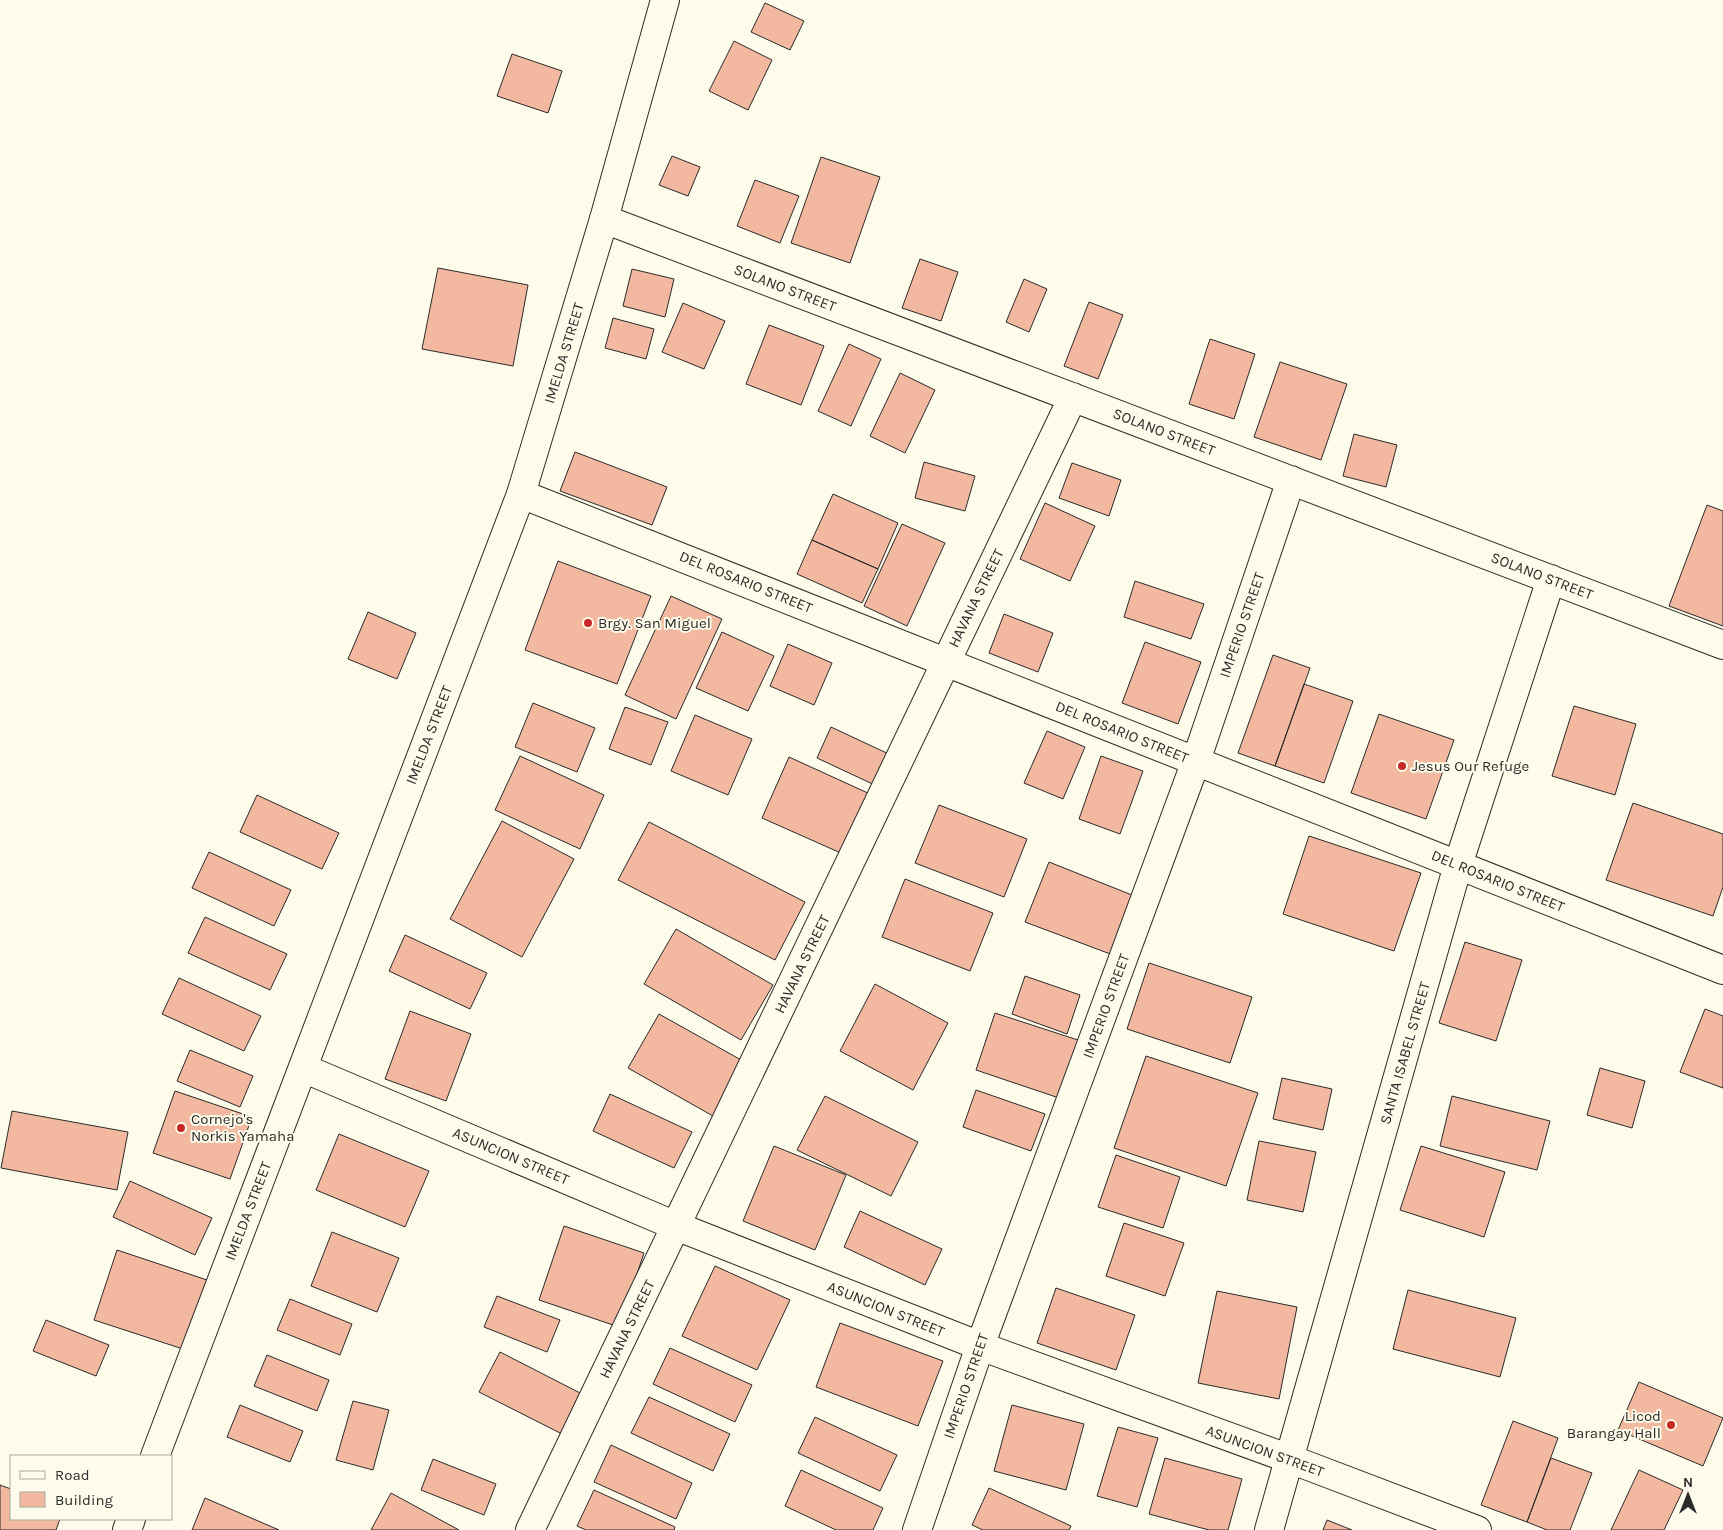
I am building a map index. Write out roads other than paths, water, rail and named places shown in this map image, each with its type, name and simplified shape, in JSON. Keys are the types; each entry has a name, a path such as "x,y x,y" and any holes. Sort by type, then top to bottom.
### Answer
{"street":[{"name":"IMELDA STREET","path":"155,1455 521,494 604,219 665,0"},
{"name":"SOLANO STREET","path":"604,219 1723,645"},
{"name":"HAVANA STREET","path":"530,1530 1072,398"},
{"name":"IMPERIO STREET","path":"918,1530 980,1346 1196,761 1291,480"},
{"name":"DEL ROSARIO STREET","path":"521,494 1723,970"},
{"name":"SANTA ISABEL STREET","path":"1269,1530 1458,865 1551,579"},
{"name":"ASUNCION STREET","path":"303,1068 676,1226 980,1346 1290,1459 1477,1530"}],"place":[{"name":"Brgy. San Miguel","path":"588,623"},
{"name":"Jesus Our Refuge","path":"1402,766"},
{"name":"Cornejo's Norkis Yamaha","path":"181,1128"},
{"name":"Licod Barangay Hall","path":"1671,1425"}]}
